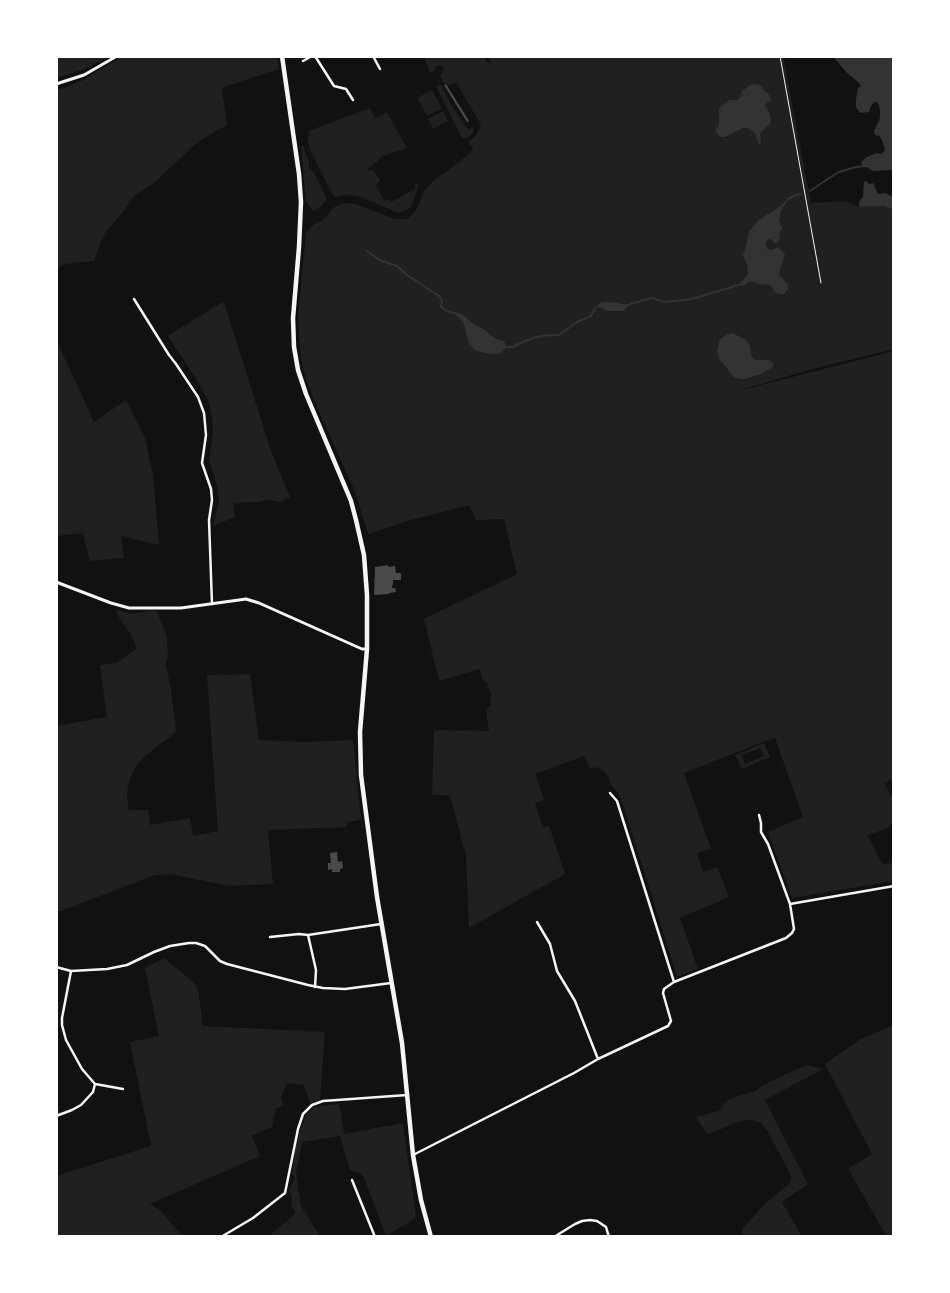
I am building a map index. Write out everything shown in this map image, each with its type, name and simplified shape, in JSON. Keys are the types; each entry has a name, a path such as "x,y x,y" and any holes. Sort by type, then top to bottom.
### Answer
{"main road":[{"path":"282,56 301,202 293,318 294,352 306,394 347,491 365,559 367,649 360,732 361,768 370,849 402,1043 413,1155 421,1200 431,1237"}],"street":[{"path":"56,84 84,75 117,56"},
{"path":"303,61 314,56 334,86 346,89 353,100"},
{"path":"373,56 380,69"},
{"path":"134,300 198,397 204,413 206,435 202,452 202,463 211,489 212,500 209,520 212,604"},
{"path":"56,582 129,608 181,608 241,599 252,601 362,649 367,649"},
{"path":"610,792 617,801 674,982"},
{"path":"413,1155 598,1059 670,1024 663,993 664,989 674,982 786,938 792,933 794,929 790,904 762,832 759,815"},
{"path":"790,904 894,886"},
{"path":"537,922 550,944 557,971 575,1001 598,1059"},
{"path":"270,936 308,935 382,924"},
{"path":"308,935 316,970 315,987"},
{"path":"56,968 71,971 119,967 170,946 196,943 205,946 220,961 227,964 315,987 345,989 392,983"},
{"path":"71,971 62,1018 63,1032 72,1053 95,1084 123,1089"},
{"path":"56,1116 81,1105 93,1092 95,1084"},
{"path":"221,1237 242,1226 285,1193 298,1129 303,1114 312,1105 323,1101 407,1096"},
{"path":"352,1180 375,1237"},
{"path":"554,1237 574,1224 590,1220 603,1224 609,1237"}],"lane":[{"path":"780,56 821,283"}],"shaded area":[{"path":"56,56 109,56 85,69 56,78"},
{"path":"123,56 277,56 279,69 222,88 227,125 199,141 155,182 135,195 107,230 94,261 64,264 56,270 56,89 65,88 81,81"},
{"path":"424,56 482,56 489,63 491,62 487,56 783,56 811,203 846,201 859,207 885,206 894,211 894,349 812,369 734,392 894,351 894,779 884,783 894,800 894,821 886,829 867,835 882,864 894,863 894,881 792,898 768,832 803,817 775,738 684,773 711,849 697,853 703,872 717,867 729,897 680,918 698,969 677,977 621,799 610,784 608,776 604,771 598,767 590,769 584,756 535,774 544,800 535,803 543,828 549,826 565,874 469,928 466,856 450,795 432,795 434,730 489,731 486,709 491,706 491,693 479,669 439,681 424,619 517,574 504,519 476,520 469,505 407,521 368,534 354,489 317,407 302,364 298,316 306,234 308,230 315,223 322,221 333,208 343,203 355,204 395,219 407,219 415,212 425,190 434,180 472,151 473,148 468,142 475,137 481,125 456,82 449,86 447,83 444,84 440,75 444,69 439,65 430,73"},
{"path":"834,56 894,56 894,170 872,171 862,165 861,162 867,157 877,153 881,154 885,150 882,140 879,136 875,135 874,131 880,118 880,110 878,103 874,102 869,112 860,113 856,107 856,99 858,88 861,86 847,73"},
{"path":"441,84 465,126 469,129 474,127 470,136 463,139 436,86"},
{"path":"754,84 760,85 771,99 765,106 771,119 770,124 760,133 761,144 759,144 754,132 747,128 743,128 725,137 719,136 715,130 719,126 719,108 729,100 738,100 742,91"},
{"path":"432,90 442,108 427,116 417,98"},
{"path":"370,108 375,118 387,112 407,148 383,156 367,170 373,170 380,180 376,186 385,201 388,199 391,202 416,188 414,184 418,184 410,208 403,212 396,212 358,196 346,195 336,197 333,195 311,152 308,142 309,131"},
{"path":"443,111 448,121 433,129 428,119"},
{"path":"303,145 309,169 314,173 326,197 321,207 313,211 306,201 301,147"},
{"path":"866,181 869,184 874,183 878,194 886,193 894,198 894,211 885,206 859,207 859,202 863,197 864,182"},
{"path":"789,198 781,211 779,220 782,228 779,242 775,243 768,239 765,243 767,249 772,250 778,247 785,254 779,274 788,285 788,288 784,294 781,294 776,293 771,286 765,284 762,285 750,281 743,286 739,285 748,274 747,264 742,254 745,252 749,231 760,219 778,208"},
{"path":"224,302 271,451 290,497 280,502 269,500 233,503 235,517 213,526 219,502 217,484 209,460 213,432 209,403 198,382 168,336"},
{"path":"600,303 631,304 623,311 607,311 596,307"},
{"path":"456,312 485,330 494,338 503,341 505,349 501,353 496,354 474,350 468,341 464,324 456,315"},
{"path":"733,333 749,344 753,358 756,360 768,360 773,363 773,367 761,374 745,379 734,377 720,360 717,351 720,339"},
{"path":"56,339 94,422 126,400 145,438 153,475 159,545 121,536 124,558 90,561 83,533 56,536"},
{"path":"117,610 131,614 154,610 158,612 167,640 168,655 166,665 176,731 139,762 133,771 128,785 129,810 148,810 150,825 190,818 193,836 218,831 207,675 250,674 259,740 303,742 353,740 361,820 347,822 347,827 268,830 273,884 229,886 171,874 155,875 61,911 56,911 56,726 107,717 100,665 116,663 137,648 130,633 116,613"},
{"path":"764,743 770,757 742,769 735,755","holes":["760,748 764,756 745,764 742,755"]},
{"path":"165,959 191,980 198,989 203,1026 325,1032 320,1100 310,1103 304,1085 286,1083 281,1099 284,1106 276,1108 272,1127 252,1136 260,1156 150,1204 160,1210 183,1237 56,1237 56,1176 151,1146 130,1042 159,1036 145,968"},
{"path":"894,1025 894,1237 887,1237 848,1169 872,1154 825,1064 859,1040"},
{"path":"806,1065 823,1069 765,1100 808,1184 782,1202 802,1237 742,1237 742,1229 767,1202 789,1184 792,1177 768,1132 761,1123 752,1120 740,1121 709,1134 696,1117 720,1110 729,1099 755,1091 763,1085"},
{"path":"339,1104 344,1134 403,1123 416,1218 386,1236 363,1175 350,1170 340,1136 302,1142 296,1173 301,1206 321,1237 268,1237 296,1213 291,1205 292,1198 289,1189 295,1178 292,1173 295,1148 306,1114 314,1107"}],"building":[{"path":"446,84 469,121 467,122 444,85"},
{"path":"388,565 389,567 395,566 396,573 401,573 401,580 393,580 392,588 395,588 396,592 374,595 375,567"},
{"path":"337,852 338,862 342,861 343,868 340,869 340,872 332,872 332,869 328,870 328,863 331,863 330,853"}],"waterway":[{"path":"810,191 839,172 866,166"},
{"path":"788,199 801,194"},
{"path":"367,251 379,260 397,266 407,275 439,296 442,300 441,306 445,310 457,314"},
{"path":"630,304 652,298 665,302 692,299 742,284"},
{"path":"504,346 513,347 540,336 559,335 577,322 591,316 596,307"}]}
